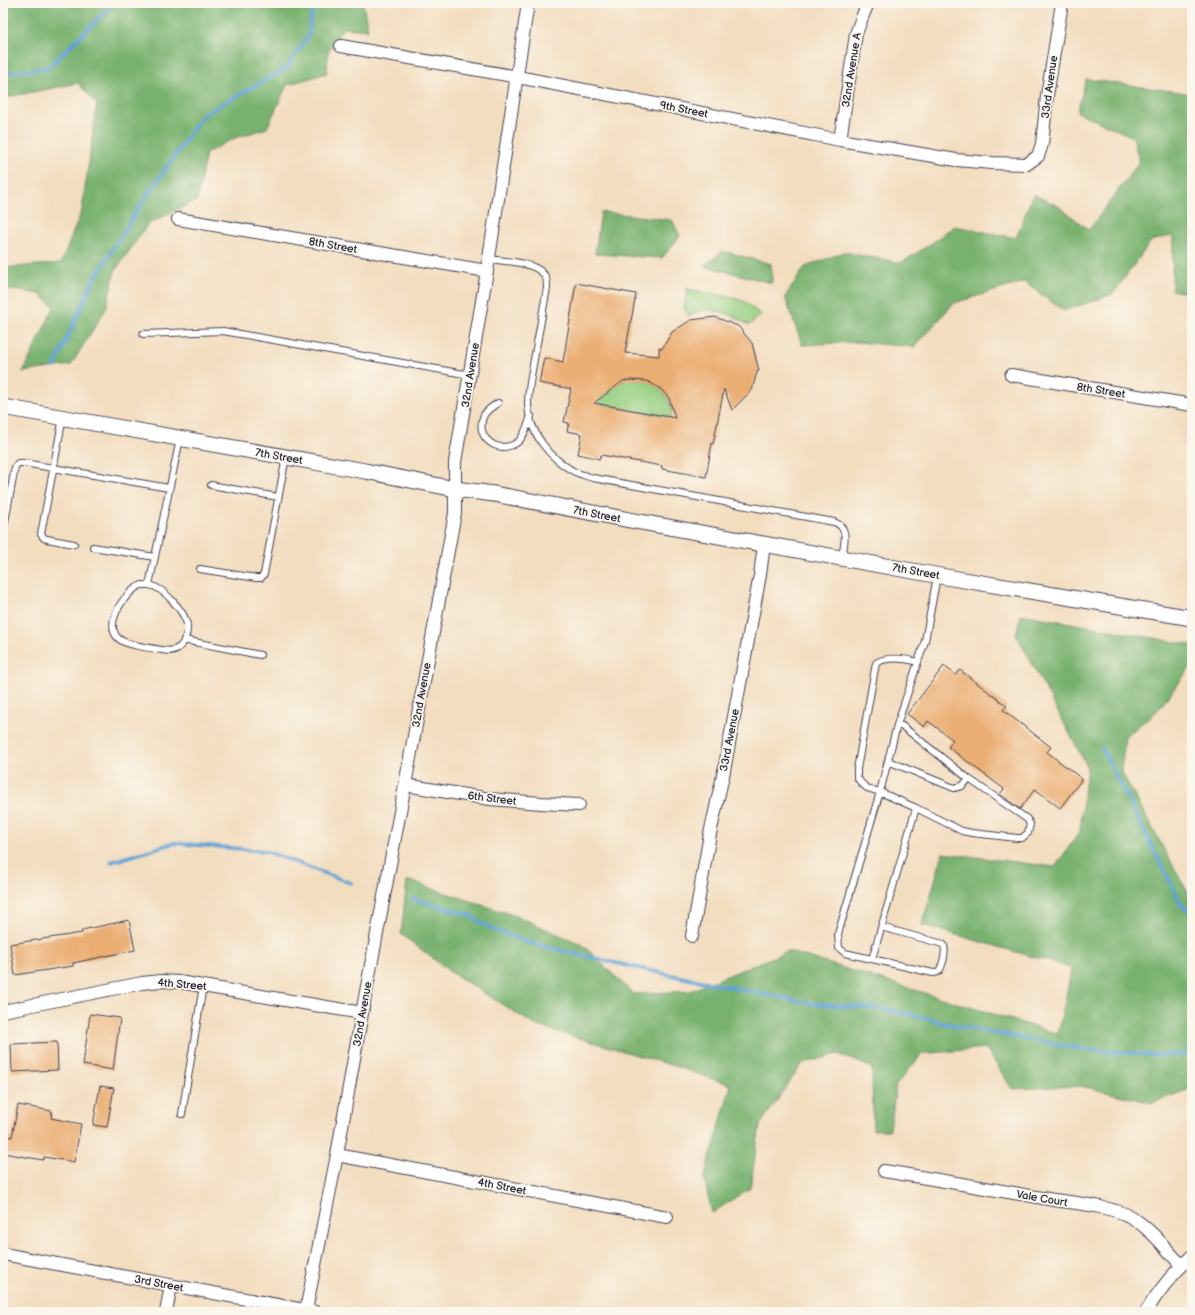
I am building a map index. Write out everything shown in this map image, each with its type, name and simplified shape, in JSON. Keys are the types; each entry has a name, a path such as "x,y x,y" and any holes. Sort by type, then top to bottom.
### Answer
{"street":[{"name":"32nd Avenue","path":"310,1311 362,1014 455,512 456,462 518,77 528,3"},
{"name":"32nd Avenue A","path":"840,140 856,34 860,20 868,3"},
{"name":"33rd Avenue","path":"1027,164 1038,156 1042,144 1047,96 1062,3"},
{"name":"9th Street","path":"341,46 518,77 840,140 956,160 1027,164"},
{"name":"8th Street","path":"178,220 487,271"},
{"name":"8th Street","path":"1011,375 1192,405"},
{"name":"7th Street","path":"3,406 937,575 1192,618"},
{"name":"33rd Avenue","path":"692,936 710,834 724,771 759,583 764,544"},
{"name":"6th Street","path":"405,785 490,799 579,805"},
{"name":"4th Street","path":"3,1011 142,983 173,981 362,1014"},
{"name":"4th Street","path":"338,1155 667,1217"},
{"name":"Vale Court","path":"884,1171 1085,1205 1120,1213 1129,1216 1140,1223 1181,1266"},
{"name":"3rd Street","path":"3,1254 310,1311"},
{"path":"1146,1312 1154,1298 1181,1266 1192,1256"},
{"path":"166,1312 171,1285"}],"lane":[{"path":"489,259 531,266 540,269 546,276 547,288 529,388 528,407 539,439 548,452 560,463 574,472 593,478 840,524 843,528 845,537 842,558"},
{"path":"143,334 223,331 470,376"},
{"path":"498,403 490,408 484,415 482,425 483,434 487,441 495,446 502,447 518,441 523,435 531,416"},
{"path":"63,417 41,534 47,539 74,544"},
{"path":"149,585 180,438"},
{"path":"200,569 261,578 264,574 286,457"},
{"path":"3,533 15,467 18,463 169,488"},
{"path":"211,485 278,497"},
{"path":"93,547 155,557"},
{"path":"881,926 943,944 945,946 945,952 940,970 937,973 933,973 845,953 839,948 838,934 880,792 897,725 925,641 937,575"},
{"path":"142,585 149,585 157,587 164,593 182,614 186,622 187,630 184,640 180,648 176,650 169,651 126,643 118,638 114,631 116,611 126,598 135,590 142,585"},
{"path":"184,640 260,655"},
{"path":"897,725 902,726 969,778 1027,818 1030,824 1026,836 1017,838 962,831 916,808 880,792 867,788 860,783 857,777 857,769 876,663 887,658 918,662"},
{"path":"888,761 954,788 962,786 969,778"},
{"path":"872,959 916,808"},
{"path":"182,1114 204,986"}],"green space":[{"path":"18,3 363,3 368,30 343,28 328,52 327,73 287,85 267,128 235,138 206,153 197,200 148,224 115,271 106,309 71,365 23,372 54,307 40,294 3,289 3,268 61,263 82,210 97,104 78,83 3,98 3,7"},
{"path":"1086,79 1192,94 1192,294 1172,290 1173,235 1151,241 1113,294 1064,311 1024,282 954,303 914,347 856,342 802,345 785,297 805,267 844,252 901,263 929,245 954,226 1016,238 1033,194 1058,206 1089,230 1139,162 1133,137 1077,112"},
{"path":"601,212 672,220 680,236 662,258 595,254"},
{"path":"723,251 771,264 772,283 704,266"},
{"path":"687,289 744,301 761,315 749,325 714,310 701,311 689,316 684,308"},
{"path":"604,374 616,387 624,381 640,380 647,381 658,387 670,403 672,417 599,404"},
{"path":"1021,614 1192,645 1192,665 1158,710 1125,737 1121,771 1192,900 1192,1088 1152,1103 1081,1086 1012,1089 986,1048 922,1054 896,1085 890,1130 873,1130 872,1068 838,1054 802,1064 760,1125 750,1188 712,1213 704,1179 731,1085 677,1067 535,1025 449,971 401,934 407,880 519,917 583,945 633,994 690,991 788,951 1058,1034 1072,968 922,925 943,853 1055,867 1080,831 1087,766 1016,634"}],"building":[{"path":"576,283 636,294 625,353 659,356 659,347 662,349 672,332 691,320 715,317 738,326 752,343 759,371 757,372 752,390 732,410 724,389 706,477 662,469 662,466 601,455 600,459 578,454 582,434 567,431 569,423 564,422 571,389 539,383 544,358 563,362","holes":["623,381 647,381 661,389 669,398 675,418 594,403"]},
{"path":"944,666 956,675 960,670 1007,706 1003,710 1051,747 1047,752 1082,779 1060,808 1035,789 1020,809 1000,794 1004,789 948,747 953,740 928,721 924,727 907,714"},
{"path":"129,920 135,950 73,963 73,966 15,975 10,944 82,933 82,930"},
{"path":"90,1014 120,1018 113,1070 83,1065"},
{"path":"57,1042 58,1070 12,1072 11,1044"},
{"path":"100,1086 114,1088 107,1127 93,1125"},
{"path":"18,1105 52,1111 51,1118 81,1124 74,1162 44,1157 43,1160 3,1153 3,1136 12,1137"}],"waterway":[{"path":"3,74 49,67 111,6 116,3"},
{"path":"54,367 94,279 146,197 203,115 287,68 309,34 313,3"},
{"path":"1102,748 1182,906 1192,913"},
{"path":"111,862 174,843 265,851 351,883"},
{"path":"413,899 470,915 482,924 515,938 541,946 656,972 808,1003 873,1008 914,1015 947,1024 1082,1049 1153,1055 1192,1054"}]}
